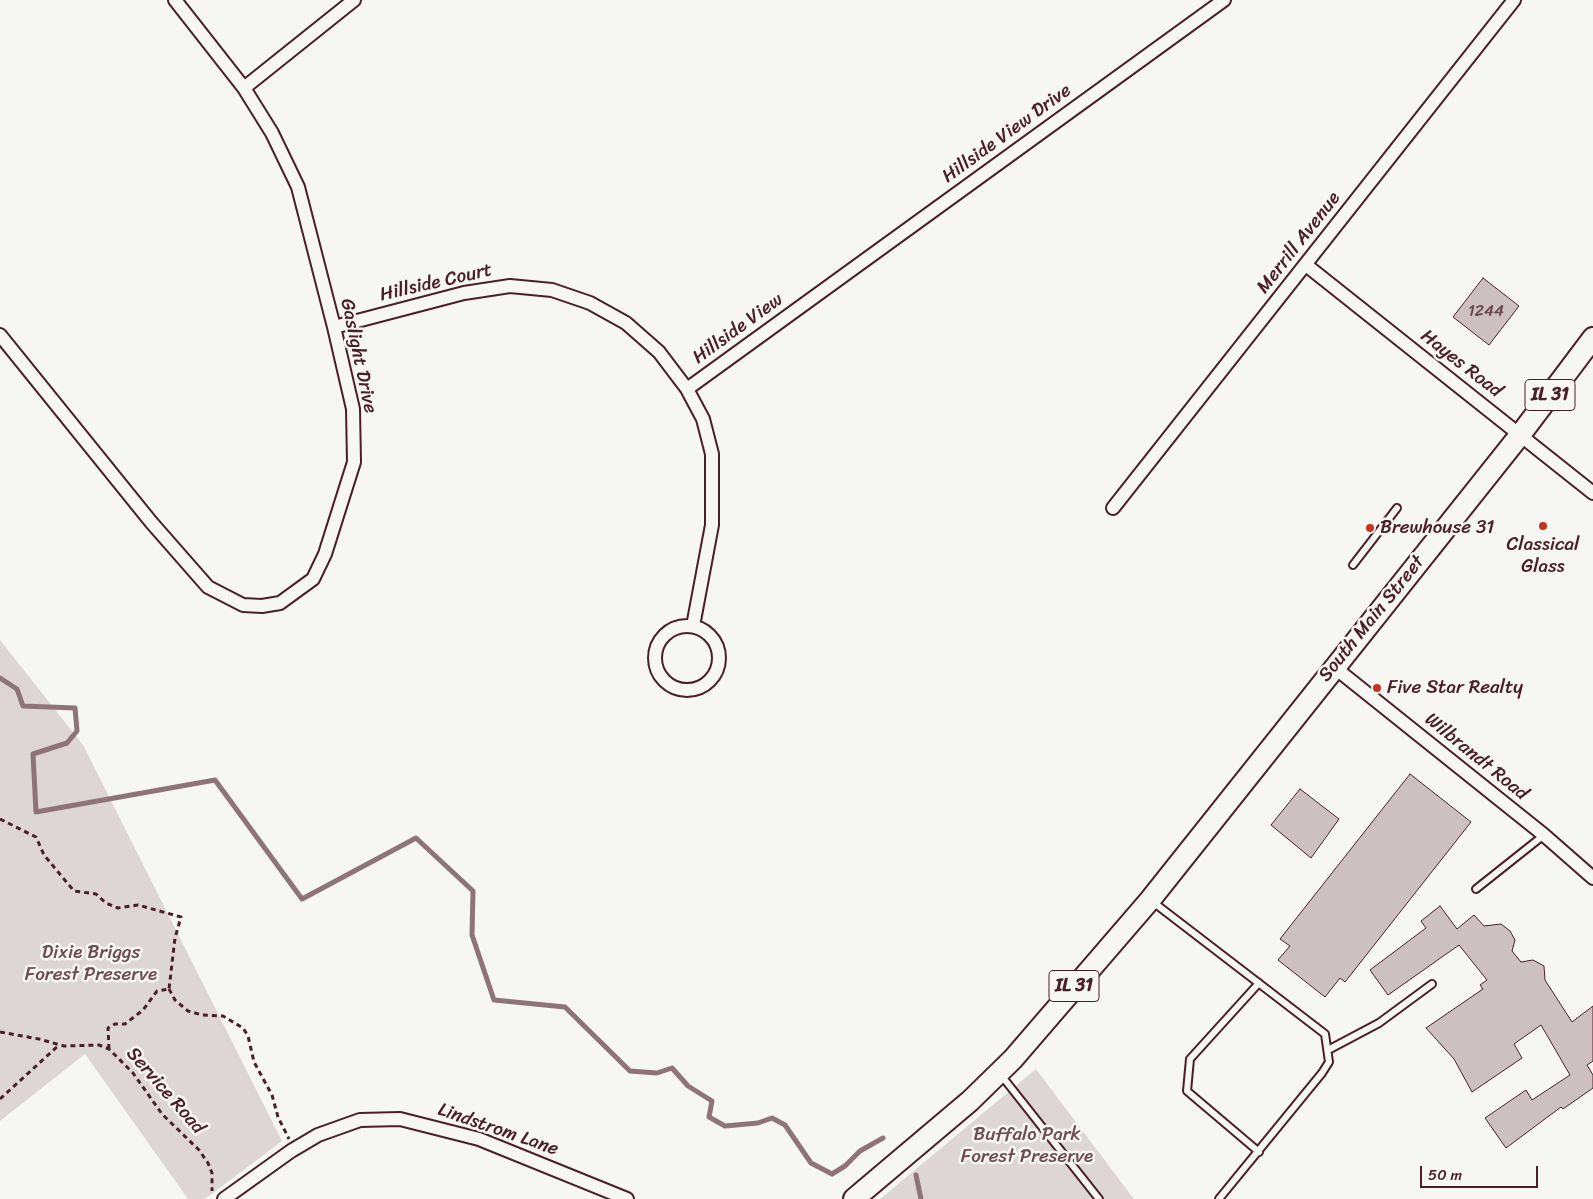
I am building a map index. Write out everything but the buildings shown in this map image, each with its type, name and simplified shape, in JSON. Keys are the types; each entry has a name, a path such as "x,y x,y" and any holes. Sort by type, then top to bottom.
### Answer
{"main road":[{"name":"South Main Street","path":"1150,900 1520,435 1593,338"},
{"name":"IL 31","path":"854,1199 930,1136 999,1072 1150,900"}],"street":[{"name":"Gaslight Drive","path":"0,335 151,522 208,587 243,605 262,606 280,603 313,579 325,554 354,462 353,409 334,328 298,187 272,133 244,88 175,0"},
{"path":"244,88 354,0"},
{"name":"Hillside View Drive","path":"812,300 1224,0"},
{"name":"Merrill Avenue","path":"1113,508 1514,0"},
{"name":"Hayes Road","path":"1306,265 1593,493"},
{"name":"Hillside Court","path":"334,328 464,293 510,286 552,290 590,303 626,323 659,352 687,389 702,419 712,454 714,482 712,525 693,626"},
{"name":"Hillside View","path":"687,389 812,300"},
{"path":"693,626 705,631 714,640 719,651 719,664 714,676 706,685 694,690 682,690 670,686 661,677 656,665 655,653 660,641 669,632 680,627 693,626"},
{"name":"Wilbrandt Road","path":"1334,667 1544,836 1593,878"},
{"name":"Lindstrom Lane","path":"224,1199 318,1135 360,1120 400,1119 479,1139 627,1199"}],"lane":[{"path":"1353,565 1397,508"},
{"path":"1476,889 1544,836"},
{"path":"1150,900 1325,1034 1329,1062 1322,1073 1219,1199"},
{"path":"1259,983 1190,1059 1187,1091 1259,1152"},
{"path":"1328,1050 1378,1023 1432,984"},
{"path":"999,1072 1099,1199"}],"path":[{"path":"0,819 36,837 44,855 74,891 96,894 106,903 118,908 138,905 181,917 175,938 169,990 175,1000 188,1011 202,1015 223,1016 243,1028 248,1036 254,1062 272,1095 284,1131 295,1149"},
{"path":"109,1049 108,1028 114,1024 125,1024 143,1010 157,991 169,990"},
{"name":"Service Road","path":"0,1032 39,1039 59,1045 99,1045 109,1049 120,1058 162,1114 199,1150 208,1163 213,1182 211,1199"},
{"path":"0,1099 59,1045"}],"green space":[{"name":"Dixie Briggs Forest Preserve","path":"0,640 83,745 282,1141 205,1199 188,1199 85,1054 0,1121"},
{"name":"Buffalo Park Forest Preserve","path":"1036,1069 1134,1199 880,1199"}],"waterway":[{"path":"0,678 17,689 23,706 75,708 77,731 67,743 33,754 36,812 215,780 302,899 416,838 473,891 472,935 494,1000 565,1007 630,1071 657,1073 672,1068 688,1086 712,1101 709,1117 725,1126 758,1123 772,1118 785,1125 811,1163 832,1174 845,1166 860,1151 883,1138"},
{"path":"916,1175 921,1199"}],"place":[{"name":"Classical Glass","path":"1543,526"},
{"name":"Brewhouse 31","path":"1370,528"},
{"name":"Five Star Realty","path":"1377,688"}]}
